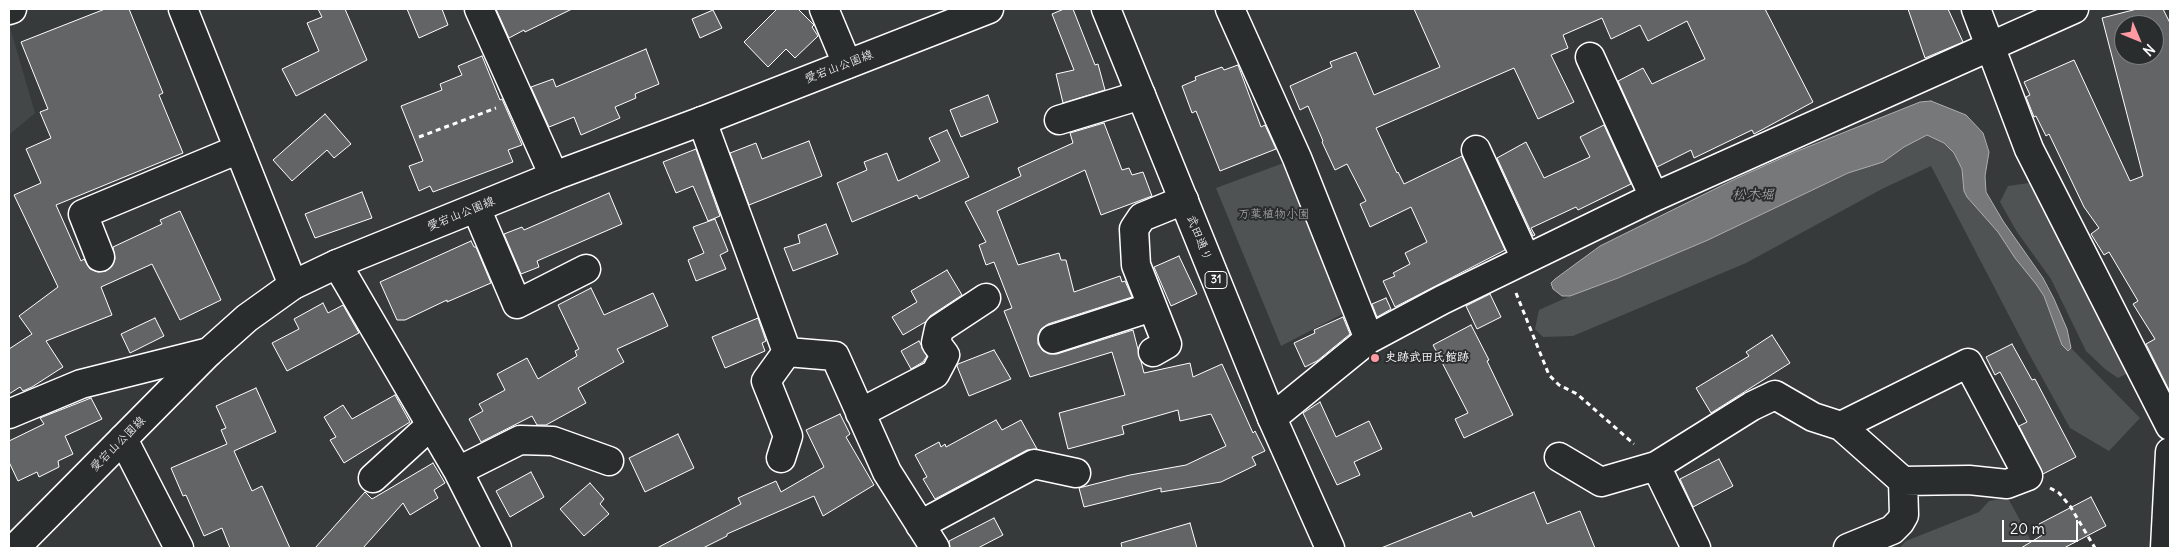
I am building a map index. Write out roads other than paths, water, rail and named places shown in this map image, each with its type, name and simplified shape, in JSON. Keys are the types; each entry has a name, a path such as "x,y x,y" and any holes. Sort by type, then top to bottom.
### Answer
{"main road":[{"path":"183,9 293,284"},
{"path":"479,9 554,176"},
{"path":"824,9 847,64"},
{"name":"愛宕山公園線","path":"15,548 209,352 247,318 293,284 337,264 554,176 702,121 989,9"},
{"name":"武田通り","path":"1106,9 1272,418 1330,548"},
{"path":"1230,9 1298,158 1369,339"},
{"path":"1976,9 2029,149 2170,426"},
{"path":"1272,418 1369,339 1516,264 1654,197 2074,9"},
{"path":"1590,57 1654,197"},
{"path":"1059,120 1141,95"},
{"path":"702,121 787,352"},
{"path":"100,257 84,214 239,149"},
{"path":"1476,150 1516,264"},
{"path":"1153,352 1167,344 1136,265 1134,229 1142,216 1184,200"},
{"path":"476,208 517,304 586,269"},
{"path":"337,264 458,471 498,548"},
{"path":"860,413 935,374 945,356 936,343 939,329 986,298"},
{"path":"1053,339 1152,307"},
{"path":"9,414 81,384 209,352"},
{"path":"787,352 835,356 887,472 934,548"},
{"path":"781,458 788,436 766,380 787,352"},
{"path":"1559,457 1601,482 1656,466 1752,406 1775,395 1813,417 1841,426 1903,480 1969,480 2007,484 2028,476 1968,363 1841,426"},
{"path":"372,478 431,425"},
{"path":"123,439 179,548"},
{"path":"458,471 520,440 553,441 609,461"},
{"path":"2165,548 2170,452"},
{"path":"920,525 1034,464 1076,473"},
{"path":"1656,466 1696,548"},
{"path":"1848,548 1892,530 1900,522 1904,515 1903,480"}],"water":[{"name":"松木堀","path":"1931,101 1966,115 1983,133 1989,152 1985,176 1986,192 2003,221 2043,278 2054,299 2067,329 2071,348 2068,351 2062,345 2044,296 1998,232 1967,197 1964,191 1962,169 1954,153 1944,143 1927,135 1904,147 1883,162 1848,173 1708,240 1618,278 1570,296 1562,296 1553,289 1551,283 1555,279 1600,246 1735,179 1795,152 1920,102"}],"place":[{"name":"史跡武田氏館跡","path":"1375,358"}],"park label":[{"name":"万葉植物小園","path":"1274,215"}]}
